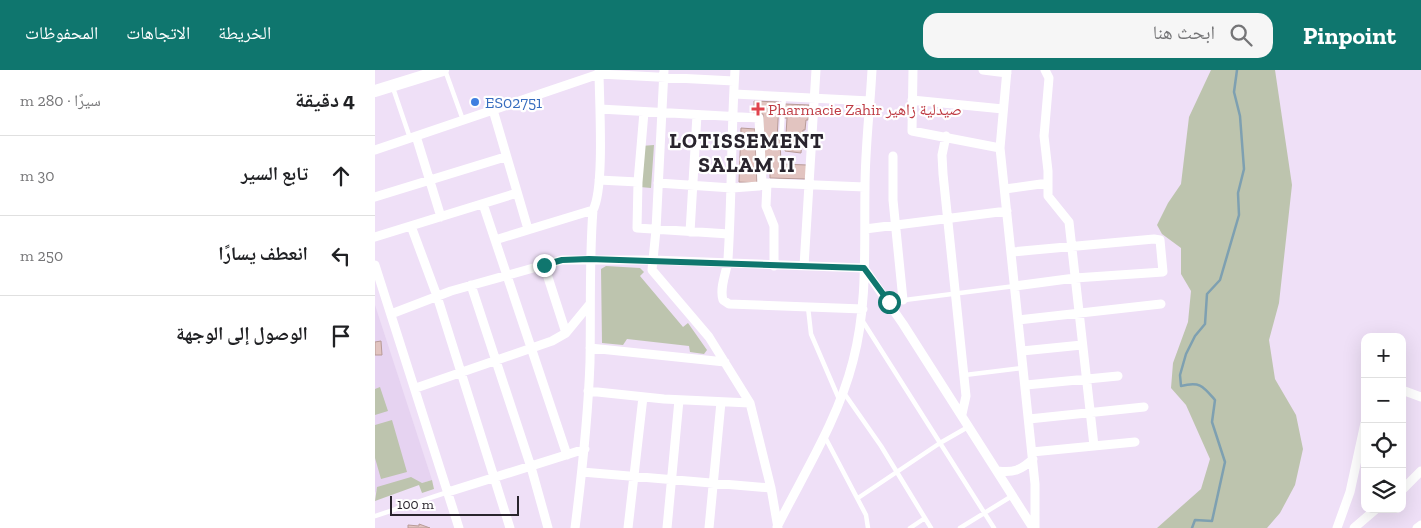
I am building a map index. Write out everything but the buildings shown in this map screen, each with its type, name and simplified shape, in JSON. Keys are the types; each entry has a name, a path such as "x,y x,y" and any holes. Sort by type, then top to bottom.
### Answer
{"street":[{"path":"375,91 444,70"},
{"path":"735,70 732,188 727,263 721,292 725,304 863,308"},
{"path":"804,266 816,70"},
{"path":"777,527 824,436 841,396 853,361 862,319 865,187 872,70"},
{"path":"913,70 912,131 946,136 1000,148"},
{"path":"983,70 1007,72 1000,148 1026,385 1032,456 1034,528"},
{"path":"1045,70 1049,78 1044,136 1049,200 1069,222 1094,446"},
{"path":"375,150 599,72 697,75 734,81"},
{"path":"575,528 585,450 590,348 589,259 593,210 596,204 599,180 599,72"},
{"path":"664,74 656,230 652,270 692,314 750,403 771,488 777,527"},
{"path":"734,94 870,101"},
{"path":"912,100 1003,109"},
{"path":"600,109 759,118 767,206 774,226 774,266"},
{"path":"493,110 505,157 528,229"},
{"path":"644,112 638,182 637,226 639,229 729,234"},
{"path":"690,232 697,114"},
{"path":"946,136 942,155 965,375 966,403 962,414"},
{"path":"413,137 430,181 441,217"},
{"path":"893,156 895,227 903,300"},
{"path":"375,197 505,157"},
{"path":"599,180 638,182"},
{"path":"658,183 732,188 764,184 865,187"},
{"path":"1005,189 1048,183"},
{"path":"375,237 517,192"},
{"path":"483,204 567,455"},
{"path":"495,240 593,210"},
{"path":"865,229 895,227 1007,211"},
{"path":"411,226 437,296 510,528"},
{"path":"1012,252 1154,239 1159,239 1161,242 1163,272 1075,278 1015,286"},
{"path":"391,314 471,285 562,260 653,260 864,268"},
{"path":"375,265 416,388 459,528"},
{"path":"544,265 566,333"},
{"path":"864,268 889,302 1034,528"},
{"path":"471,285 494,362 531,466 548,528"},
{"path":"416,388 530,349 566,333 589,304"},
{"path":"1018,320 1161,304"},
{"path":"1022,351 1082,345"},
{"path":"590,348 725,362"},
{"path":"1026,385 1118,376"},
{"path":"588,391 679,400 750,403"},
{"path":"1406,391 1421,397"},
{"path":"628,528 643,397"},
{"path":"667,528 679,400"},
{"path":"709,528 721,402"},
{"path":"1029,420 1144,407"},
{"path":"1337,528 1349,492 1361,441"},
{"path":"997,471 1010,472 1021,470 1032,456 1094,446 1135,442"},
{"path":"448,492 585,450"},
{"path":"1406,486 1421,471"},
{"path":"582,472 671,478 771,488"},
{"path":"1354,528 1372,513"},
{"path":"1417,528 1421,525"}],"lane":[{"path":"444,70 463,120"},
{"path":"392,86 413,137"},
{"path":"781,138 784,96"},
{"path":"889,302 1015,286"},
{"path":"808,307 811,334 841,396 868,424 931,528"},
{"path":"862,319 994,528"},
{"path":"965,375 1024,368"},
{"path":"857,498 940,443 970,426"},
{"path":"824,436 866,515 868,528"},
{"path":"375,516 448,492"},
{"path":"960,528 1013,495"},
{"path":"910,528 925,518"}],"shaded area":[{"path":"375,305 432,480 422,483 378,487 375,493"}],"green space":[{"path":"1211,70 1275,70 1292,185 1279,303 1269,340 1275,379 1296,415 1303,449 1295,485 1280,513 1267,528 1157,528 1201,489 1210,459 1186,405 1171,388 1173,363 1188,322 1191,291 1181,274 1181,248 1162,234 1157,225 1168,203 1181,184 1189,117"},
{"path":"654,145 651,188 640,187 641,146"},
{"path":"606,266 640,268 644,272 640,276 683,327 688,323 707,350 704,354 690,352 689,346 627,339 623,345 602,343 601,269"},
{"path":"380,387 388,411 375,415 375,389"},
{"path":"392,420 407,472 381,479 375,458 375,425"},
{"path":"411,477 422,483 432,480 434,489 422,493 419,485 375,501 377,487"}],"waterway":[{"path":"1192,528 1195,520 1212,521 1225,462 1212,422 1215,400 1201,386 1193,384 1181,386 1180,375 1186,354 1195,336 1205,324 1207,294 1220,280 1239,215 1238,193 1244,169 1240,116 1234,92 1237,70"}],"place":[{"name":"ES02751","path":"475,102"},
{"name":"Pharmacie Zahir صيدلية زاهير","path":"758,109"}],"district":[{"name":"LOTISSEMENT SALAM II","path":"747,153"}],"route":[{"path":"544,265 562,260 589,259 864,268 889,302"}]}
